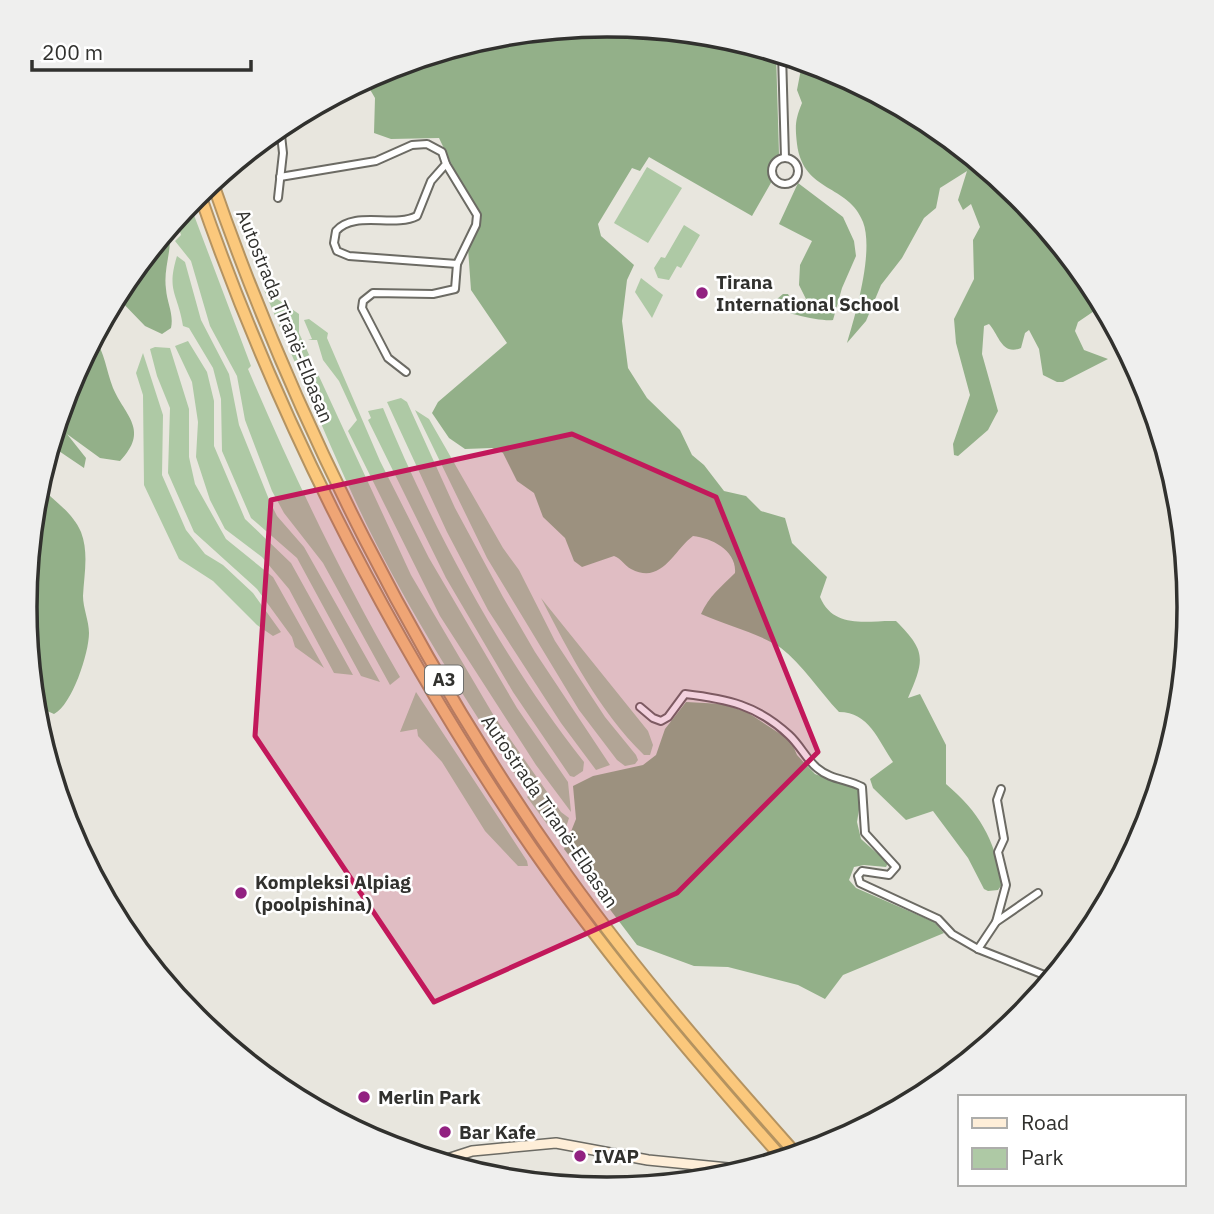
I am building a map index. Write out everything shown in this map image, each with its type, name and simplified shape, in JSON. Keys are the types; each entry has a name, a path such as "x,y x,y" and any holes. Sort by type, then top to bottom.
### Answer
{"highway":[{"name":"Autostrada Tiranë-Elbasan","path":"216,192 232,239 303,410 381,569 435,665 567,874 676,1015 790,1147"},
{"name":"Autostrada Tiranë-Elbasan","path":"204,204 252,330 329,501 366,573 453,725 520,829 631,980 776,1151"}],"main road":[{"path":"455,1157 472,1151 556,1143 649,1160 714,1167"}],"street":[{"path":"782,65 785,158"},
{"path":"278,198 283,153 282,139"},
{"path":"280,177 376,161 412,145 427,144 442,152 446,164 477,215 476,225 457,264 456,284 451,292 373,293 363,301 362,308 388,358 406,372"},
{"path":"785,158 793,160 798,172 794,180 786,184 775,179 772,172 774,163 785,158"},
{"path":"446,164 431,181 417,216 401,222 347,223 336,231 334,243 342,255 457,264"},
{"path":"640,707 653,718 661,720 668,718 685,694 712,697 739,702 781,729 816,768 829,776 862,787 865,833 896,867 889,875 862,871 858,876 860,883 938,919 952,934 978,949 1043,974"},
{"path":"978,949 996,922 1006,885 998,852 1004,839 997,800 1001,789"},
{"path":"996,922 1038,893"}],"highlighted area":[{"path":"572,434 716,497 818,752 677,893 434,1002 255,736 271,500"}],"green space":[{"path":"570,38 644,38 681,42 776,63 779,154 769,166 772,181 752,216 649,157 640,171 632,168 598,224 601,236 634,265 627,280 622,321 628,368 647,398 680,430 692,455 704,465 724,491 746,496 761,511 785,518 792,543 827,577 820,597 834,615 852,621 896,621 913,640 920,656 920,664 908,698 920,694 946,745 946,784 968,805 990,839 1003,883 998,890 984,889 968,858 933,811 906,820 873,788 870,779 893,762 865,722 849,713 839,712 804,670 781,648 763,638 701,614 712,597 735,573 732,558 722,547 693,536 666,564 651,573 631,569 614,556 582,567 574,561 565,538 543,517 534,493 517,481 503,453 492,448 465,449 449,438 432,413 438,402 507,343 471,290 468,248 475,213 439,138 391,139 374,133 375,98 370,89 459,56"},
{"path":"801,71 859,96 924,133 983,178 1036,231 1081,290 1094,311 1078,322 1075,331 1084,350 1108,359 1063,382 1057,382 1043,375 1039,349 1029,330 1025,333 1021,348 1015,350 1005,347 989,324 984,326 982,354 998,411 988,430 958,456 954,455 953,444 970,395 956,343 954,319 974,279 973,240 980,227 971,204 963,210 958,200 967,171 940,188 936,208 924,218 902,258 881,285 866,321 847,343 865,265 866,234 856,210 808,172 801,160 796,132 802,103 797,90"},
{"path":"647,167 682,188 648,243 614,223"},
{"path":"798,183 843,217 854,241 856,256 842,288 833,320 800,316 771,304 783,294 788,294 793,303 803,303 806,299 799,285 800,265 812,241 779,224"},
{"path":"194,215 251,366 248,369 265,409 338,564 400,677 390,685 323,563 284,513 272,491 245,420 237,376 210,326 191,261 175,241 181,235 179,230"},
{"path":"684,225 700,235 681,268 677,266 669,280 658,278 654,268 661,257 665,258"},
{"path":"170,241 165,281 171,328 162,334 145,326 124,304"},
{"path":"177,256 185,262 201,320 229,374 239,425 270,502 277,516 304,547 380,682 361,676 297,558 251,518 222,451 221,399 213,368 189,328 183,326 173,285"},
{"path":"641,278 663,295 652,318 635,292"},
{"path":"264,290 299,314 299,333 411,575 494,716 561,812 569,818 561,843 527,797 529,795 458,687 393,575 354,498"},
{"path":"309,319 328,333 327,338 380,461 429,558 517,708 568,782 571,812 536,765 440,616 348,431 357,420 339,381 323,360 317,340 308,340 312,339 304,320"},
{"path":"188,341 207,372 214,401 214,446 245,519 291,563 353,675 334,673 289,589 262,557 225,529 210,500 196,457 198,422 192,382 175,346"},
{"path":"100,347 113,388 132,423 133,440 120,461 100,458 67,434 86,458 84,468 59,451 80,389"},
{"path":"170,348 189,409 189,457 195,484 226,539 273,577 324,668 295,647 292,637 257,589 194,532 168,473 170,408 150,349"},
{"path":"143,353 163,415 162,475 186,530 205,554 223,565 253,593 281,632 273,636 257,625 213,581 179,559 144,485 143,395 136,373"},
{"path":"401,398 407,402 455,508 503,597 535,652 610,765 596,770 561,723 488,610 447,532 387,402"},
{"path":"383,408 424,500 472,592 525,681 584,762 583,771 574,777 570,776 513,692 446,578 368,420 371,418 368,411"},
{"path":"415,410 429,419 503,548 519,570 555,641 605,717 636,755 638,760 635,764 625,766 617,760 579,710 487,558"},
{"path":"48,494 67,512 81,532 85,556 83,596 89,633 86,653 73,690 61,709 54,714 47,711 42,681 37,607 38,570"},
{"path":"541,598 648,731 653,745 650,755 644,755 599,701 574,661"},
{"path":"416,692 528,866 518,866 485,831 442,762 418,736 417,729 400,732"},
{"path":"686,702 723,704 747,712 791,741 797,755 815,774 862,791 857,822 861,839 888,863 886,867 854,867 849,880 856,888 934,922 944,933 843,975 825,999 798,985 728,967 694,966 637,945 564,849 576,819 573,786 593,776 643,765 656,755 665,729"}],"place":[{"name":"Tirana International School","path":"702,293"},
{"name":"Kompleksi Alpiag (poolpishina)","path":"241,893"},
{"name":"Merlin Park","path":"364,1097"},
{"name":"Bar Kafe","path":"445,1132"},
{"name":"IVAP","path":"580,1156"}]}
